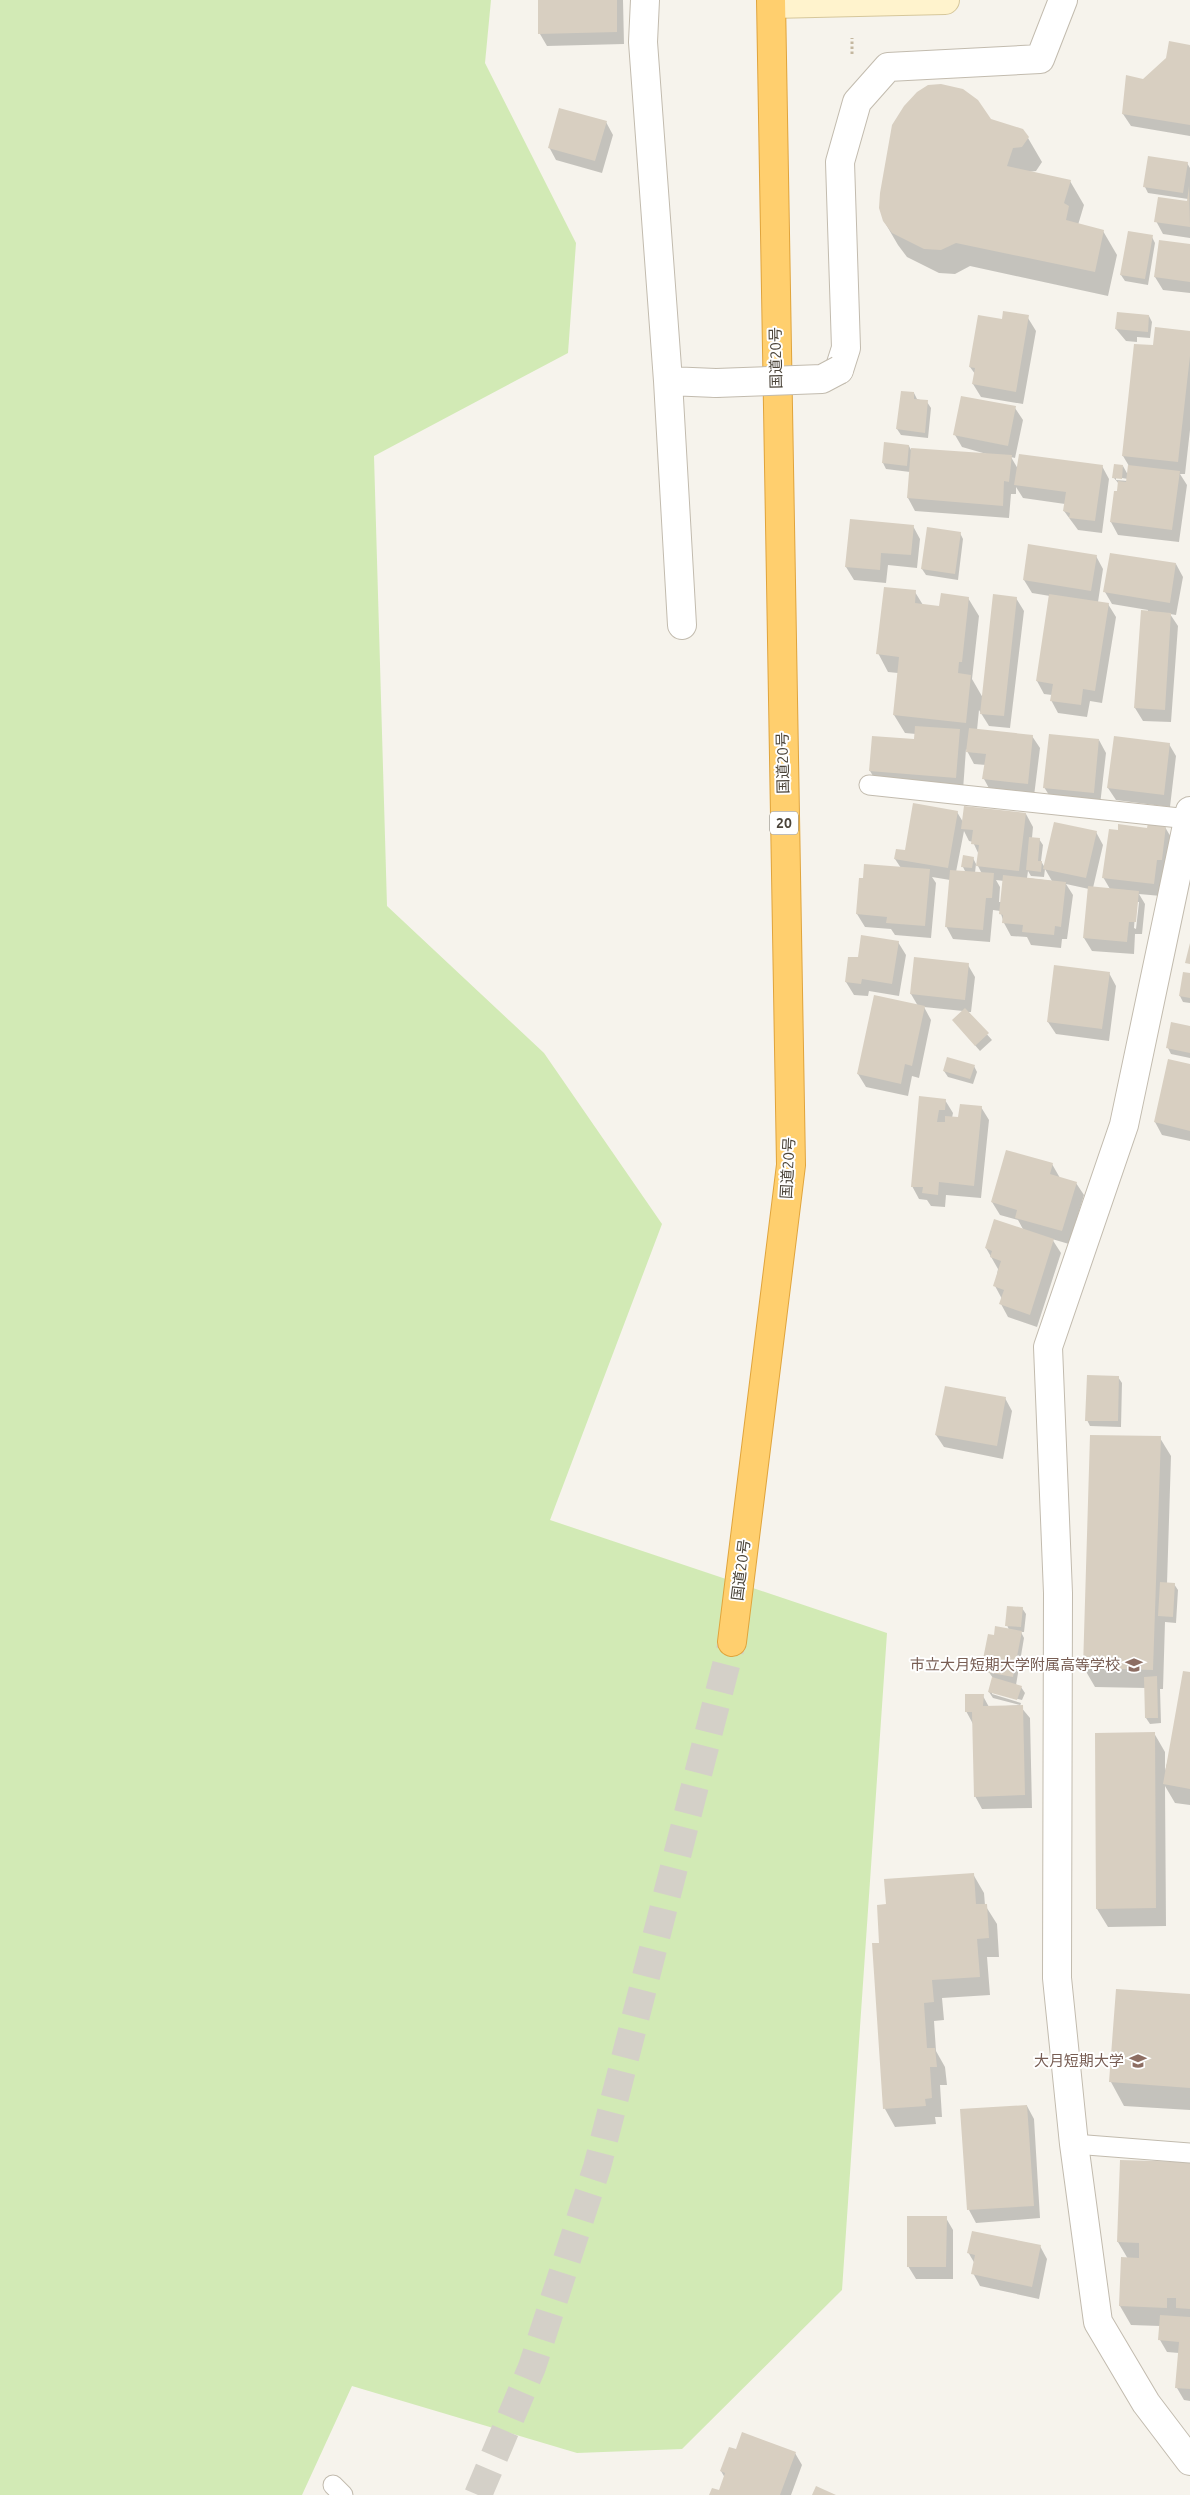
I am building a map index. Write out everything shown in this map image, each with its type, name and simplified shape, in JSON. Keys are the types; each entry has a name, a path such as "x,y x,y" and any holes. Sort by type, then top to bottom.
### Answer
{"highway":[{"name":"国道20号","path":"732,1642 791,1166 772,2"}],"main road":[{"path":"772,2 945,0"}],"street":[{"path":"645,0 643,42 668,381 682,625"},
{"path":"668,381 716,383 822,379 839,370 846,348 840,162 857,102 888,67 1040,59 1063,0"},
{"path":"1190,815 1124,1125 1048,1347 1058,1593 1057,1978 1074,2144 1098,2322 1146,2403 1190,2462"}],"lane":[{"path":"869,785 1190,815"},
{"path":"1074,2144 1190,2153"}],"green space":[{"path":"0,0 491,0 485,63 576,243 568,353 374,456 387,906 544,1053 662,1224 550,1520 887,1633 842,2290 682,2449 577,2453 352,2386 302,2495 0,2495"}],"building":[{"path":"538,0 617,0 617,32 538,34"},
{"path":"1169,41 1190,45 1190,125 1122,114 1126,75 1143,79 1166,58"},
{"path":"941,84 963,89 978,100 991,119 1023,129 1029,137 1022,147 1013,148 1007,166 1071,180 1064,203 1069,206 1066,220 1104,230 1095,272 956,243 941,250 924,249 892,233 883,221 879,208 892,125 904,106 917,92 928,85"},
{"path":"559,108 607,121 595,161 548,148"},
{"path":"1148,156 1188,162 1183,193 1143,187"},
{"path":"1189,186 1190,227 1154,222 1158,197 1187,201"},
{"path":"1128,231 1153,235 1145,279 1120,275"},
{"path":"1159,240 1190,244 1190,282 1154,277"},
{"path":"1003,311 1029,315 1016,392 972,384 975,368 969,367 978,315 1002,319"},
{"path":"1117,312 1149,315 1148,332 1115,329"},
{"path":"1155,327 1190,331 1190,356 1178,462 1122,456 1134,344 1153,345"},
{"path":"901,391 914,392 914,399 928,400 925,433 896,429"},
{"path":"961,396 1016,406 1008,446 953,435"},
{"path":"884,442 909,445 907,466 882,463"},
{"path":"911,448 1012,455 1009,482 1004,481 1003,506 907,498"},
{"path":"1019,454 1103,465 1095,521 1069,518 1070,513 1063,511 1066,492 1014,485"},
{"path":"1114,464 1123,465 1122,479 1112,478"},
{"path":"1128,465 1180,471 1172,530 1110,522 1114,491 1117,491 1118,481 1126,482"},
{"path":"850,519 914,525 911,555 881,553 880,570 845,567"},
{"path":"927,527 961,532 955,574 921,569"},
{"path":"1028,544 1097,555 1091,591 1023,580"},
{"path":"1110,553 1176,563 1170,603 1103,592"},
{"path":"884,587 916,590 915,603 939,606 941,593 969,597 962,662 959,662 958,673 971,675 966,723 893,715 899,657 876,654"},
{"path":"993,594 1017,597 1004,716 980,714"},
{"path":"1049,594 1109,603 1095,691 1083,689 1081,705 1050,701 1053,684 1036,681"},
{"path":"1141,610 1171,613 1165,710 1134,708"},
{"path":"915,726 960,729 956,778 869,771 872,736 914,739"},
{"path":"969,728 1033,735 1028,784 982,779 986,754 966,752"},
{"path":"1049,734 1099,739 1094,793 1043,788"},
{"path":"1114,736 1170,743 1164,795 1107,788"},
{"path":"913,803 958,811 948,868 894,859 896,849 905,850"},
{"path":"964,806 1026,813 1019,871 976,866 979,845 971,844 973,830 961,829"},
{"path":"1054,822 1097,831 1086,878 1043,869"},
{"path":"1148,823 1166,825 1162,860 1157,860 1154,884 1102,878 1109,829 1118,830 1118,824 1147,828"},
{"path":"1029,837 1040,838 1038,861 1042,861 1041,872 1026,870"},
{"path":"963,855 974,857 972,868 961,867"},
{"path":"864,864 930,869 925,926 886,923 887,917 856,914 859,878 863,878"},
{"path":"950,870 994,873 992,898 986,898 983,930 945,927"},
{"path":"1003,875 1066,882 1061,927 1055,926 1054,935 1022,932 1023,925 1002,923 1003,915 999,914"},
{"path":"1088,886 1139,891 1136,922 1129,922 1127,942 1083,938"},
{"path":"861,935 899,941 892,984 862,979 861,984 845,982 848,957 858,957"},
{"path":"1190,943 1190,964 1185,963"},
{"path":"914,957 969,963 965,1000 910,994"},
{"path":"1054,965 1110,972 1102,1029 1047,1022"},
{"path":"1183,972 1190,973 1190,998 1179,996"},
{"path":"874,995 925,1006 912,1066 905,1064 901,1084 857,1074"},
{"path":"965,1008 989,1033 975,1046 952,1020"},
{"path":"1171,1022 1190,1026 1190,1053 1166,1048"},
{"path":"947,1057 975,1065 970,1079 943,1071"},
{"path":"1168,1059 1190,1064 1190,1131 1154,1122"},
{"path":"919,1096 946,1099 945,1110 939,1110 937,1122 945,1122 945,1116 958,1117 960,1104 982,1106 974,1186 939,1182 938,1195 922,1193 923,1187 911,1187"},
{"path":"1006,1150 1053,1163 1050,1174 1077,1182 1062,1231 1015,1218 1017,1210 991,1202"},
{"path":"994,1219 1054,1239 1030,1315 999,1304 1004,1290 993,1286 1001,1261 990,1257 992,1251 985,1248"},
{"path":"1087,1375 1119,1376 1118,1421 1085,1421"},
{"path":"945,1386 1006,1397 997,1446 935,1435"},
{"path":"1090,1435 1161,1436 1153,1670 1083,1668"},
{"path":"1160,1582 1175,1583 1173,1617 1158,1616"},
{"path":"1007,1606 1023,1607 1021,1627 1005,1626"},
{"path":"995,1626 1022,1631 1013,1677 986,1672 987,1665 982,1664 988,1634 994,1635"},
{"path":"1183,1671 1190,1672 1190,1789 1163,1784"},
{"path":"1157,1676 1158,1718 1145,1718 1144,1677"},
{"path":"992,1677 1022,1686 1017,1700 988,1692"},
{"path":"965,1694 984,1694 983,1706 1023,1705 1025,1795 974,1797 972,1712 965,1712"},
{"path":"1155,1732 1156,1908 1096,1909 1095,1733"},
{"path":"974,1873 976,1904 987,1904 989,1938 977,1939 980,1977 932,1980 934,2002 924,2003 927,2048 935,2048 937,2067 930,2067 932,2098 925,2099 926,2106 883,2109 872,1943 879,1943 877,1905 886,1904 884,1879"},
{"path":"1116,1989 1190,1994 1190,2088 1109,2082"},
{"path":"1027,2105 1034,2206 967,2210 960,2109"},
{"path":"1120,2160 1190,2162 1190,2309 1176,2308 1176,2298 1167,2298 1167,2308 1119,2306 1121,2257 1139,2258 1139,2243 1117,2242"},
{"path":"907,2216 947,2216 946,2267 907,2267"},
{"path":"972,2231 1041,2245 1032,2287 971,2274 975,2255 967,2253"},
{"path":"1160,2315 1190,2317 1190,2389 1175,2388 1179,2342 1158,2340"},
{"path":"742,2432 796,2452 780,2495 709,2495 712,2488 719,2490 725,2473 720,2471 729,2447 736,2449"},
{"path":"816,2486 836,2495 812,2495"}],"tunnel":[{"path":"478,2495 532,2367 597,2167 732,1642"}],"place":[{"name":"市立大月短期大学附属高等学校","path":"1134,1665"},
{"name":"大月短期大学","path":"1138,2061"}]}
